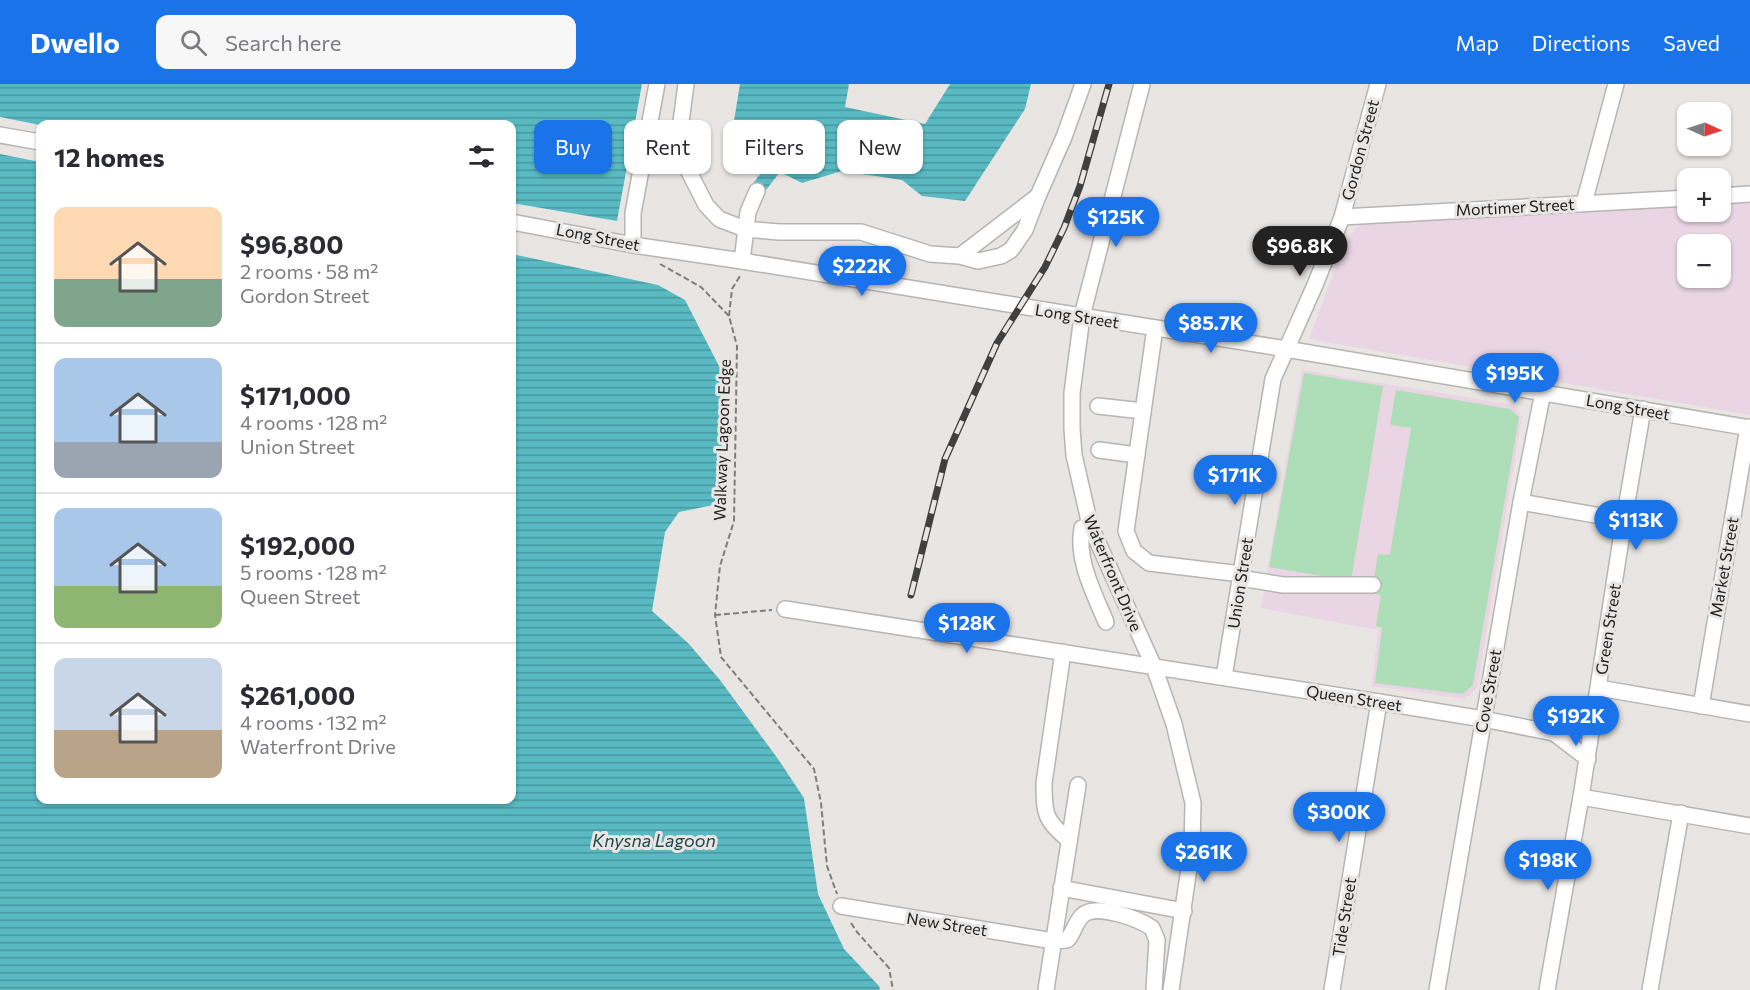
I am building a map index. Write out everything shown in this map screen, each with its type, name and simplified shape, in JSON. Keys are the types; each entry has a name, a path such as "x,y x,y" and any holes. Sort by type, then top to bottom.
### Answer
{"street":[{"path":"633,245 633,213 657,84"},
{"path":"686,84 681,122 684,162 706,205 719,219 745,229 779,232 861,232 930,254 960,256 978,261 1001,256 1011,250 1024,230 1064,137 1083,84"},
{"name":"Waterfront Drive","path":"1142,84 1082,316 1072,393 1072,429 1074,455 1090,525 1154,667 1174,724 1193,803 1192,848 1171,990"},
{"name":"Gordon Street","path":"1286,349 1342,218 1378,84"},
{"path":"1584,203 1616,84"},
{"path":"0,135 36,141"},
{"path":"743,266 748,212 757,191"},
{"path":"1731,195 1750,194"},
{"path":"960,256 1038,196"},
{"name":"Mortimer Street","path":"1342,218 1677,199"},
{"name":"Long Street","path":"516,223 743,266 1082,316 1749,428"},
{"path":"1155,328 1126,531 1134,551 1149,563 1241,576 1340,596"},
{"name":"Union Street","path":"1224,677 1273,379 1286,349"},
{"name":"Cove Street","path":"1437,990 1521,502 1543,392"},
{"path":"1098,406 1143,411"},
{"name":"Green Street","path":"1546,990 1593,728 1643,409"},
{"name":"Market Street","path":"1701,706 1749,428"},
{"path":"1099,450 1137,455"},
{"path":"1521,502 1624,519"},
{"path":"1090,525 1082,528 1080,539 1082,555 1106,622"},
{"path":"1283,585 1373,585"},
{"name":"Queen Street","path":"785,609 1224,677 1483,719 1554,733 1593,728"},
{"path":"1063,652 1044,783 1044,803 1047,816 1054,828 1070,840"},
{"path":"1599,688 1750,714"},
{"name":"Tide Street","path":"1332,990 1379,702"},
{"name":"Queen Street","path":"1554,733 1587,759"},
{"path":"1046,990 1078,785"},
{"path":"1581,797 1750,826"},
{"path":"1650,990 1681,813"},
{"path":"1061,888 1184,911"},
{"name":"New Street","path":"842,906 1053,941"},
{"path":"1053,941 1067,940 1083,915 1095,910 1143,923 1152,928 1157,940 1154,990"}],"path":[{"name":"Walkway Lagoon Edge","path":"655,262 701,287 729,316 737,346 734,521 720,567 715,615 721,657 814,769 821,803 827,866 842,906 857,932 889,968 893,990"},
{"path":"729,316 732,289 743,266"},
{"path":"715,615 785,609"}],"shaded area":[{"path":"1750,201 1750,415 1309,339 1346,240 1361,224 1677,206 1677,222 1731,222 1731,202"},
{"path":"1302,370 1513,405 1522,417 1477,688 1465,699 1372,686 1378,630 1261,608"}],"green space":[{"path":"1304,373 1383,386 1351,581 1269,567"},
{"path":"1396,390 1510,409 1519,417 1473,685 1463,694 1375,683 1382,628 1376,626 1381,595 1372,593 1378,554 1390,555 1411,428 1390,425"}],"water":[{"path":"0,84 642,84 635,120 624,120 626,174 617,221 516,204 516,120 36,120 36,124 0,117"},
{"path":"740,84 849,84 845,107 906,120 837,120 837,172 802,183 784,174 825,174 825,120 734,120"},
{"path":"950,84 1031,84 1025,109 965,201 922,196 902,180 862,174 923,174 923,124 925,124"},
{"name":"Knysna Lagoon","path":"0,154 36,161 36,804 516,804 516,255 658,285 685,300 720,368 723,503 679,512 665,532 652,611 688,643 720,680 804,798 818,894 844,949 879,986 880,990 0,990"},
{"path":"760,174 778,174 762,195 751,186"}],"railway":[{"path":"911,595 945,459 997,343 1045,267 1064,228 1080,186 1109,84"}]}
